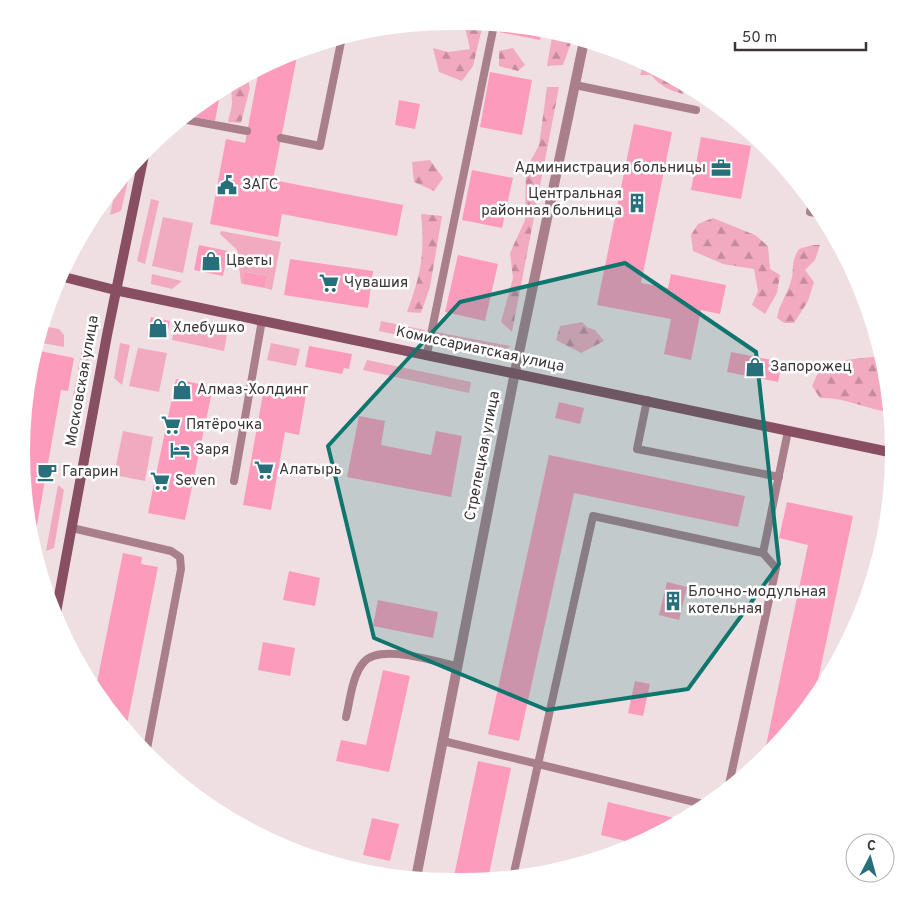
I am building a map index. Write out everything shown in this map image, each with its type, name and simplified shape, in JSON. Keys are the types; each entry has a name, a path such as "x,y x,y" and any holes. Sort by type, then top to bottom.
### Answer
{"street":[{"name":"Стрелецкая улица","path":"417,871 515,372 583,47"},
{"name":"Московская улица","path":"57,601 115,290 141,166"},
{"name":"Комиссариатская улица","path":"67,278 115,290 515,372 885,451"}],"lane":[{"path":"427,354 493,31"},
{"path":"281,138 320,146 340,44"},
{"path":"575,85 696,110"},
{"path":"191,121 247,131"},
{"path":"234,480 262,320"},
{"path":"647,400 637,449 779,477"},
{"path":"763,553 788,431"},
{"path":"515,869 593,516 763,553 776,568 730,777"},
{"path":"72,528 170,551 180,557 181,569 148,744"},
{"path":"346,717 356,677 364,662 375,654 395,654 457,666"},
{"path":"443,741 697,803"}],"highlighted area":[{"path":"625,263 756,352 779,564 688,689 547,710 374,638 328,446 460,302"}],"green space":[{"path":"466,30 481,31 473,66 462,81 439,72 433,48 448,52 470,49"},
{"path":"552,39 571,44 563,65 547,66"},
{"path":"513,48 525,65 518,71 499,66 499,51"},
{"path":"642,69 684,92 683,94 665,87 651,75 640,75"},
{"path":"249,82 250,88 241,123 228,122 232,104 232,92"},
{"path":"547,87 559,87 512,332 501,322 513,278 510,253 525,220 526,170 539,145"},
{"path":"430,160 443,178 434,191 414,182 412,162"},
{"path":"128,183 121,211 110,215 113,200"},
{"path":"151,199 159,201 145,264 137,261"},
{"path":"421,214 442,216 430,287 421,313 407,312 421,264"},
{"path":"163,217 193,223 183,273 152,266"},
{"path":"713,218 755,235 768,246 770,269 780,275 777,293 765,314 752,305 758,291 754,269 723,264 693,251 691,235 698,224"},
{"path":"221,231 281,242 272,290 265,288 267,276 246,272 243,284 241,283 237,250 220,234"},
{"path":"820,245 815,260 805,270 814,282 808,301 794,323 784,323 777,318 792,279 794,259 799,249"},
{"path":"152,274 182,281 172,289 151,284"},
{"path":"381,321 425,330 422,340 379,331"},
{"path":"582,322 587,327 595,330 604,341 581,353 556,340 560,326"},
{"path":"175,323 227,335 224,351 172,340"},
{"path":"49,327 59,329 64,335 64,347 44,343"},
{"path":"436,332 510,346 504,352 495,354 435,342"},
{"path":"85,333 92,342 82,394 73,396"},
{"path":"120,343 130,345 122,385 114,378"},
{"path":"271,343 300,349 296,366 267,360"},
{"path":"138,348 167,353 159,392 129,386"},
{"path":"874,357 883,410 838,399 820,398 812,386 822,364 834,365 845,360"},
{"path":"367,360 471,382 469,393 363,370"},
{"path":"123,431 153,437 145,481 114,475"},
{"path":"58,485 64,490 54,548 46,551"}],"building":[{"path":"499,32 519,34 541,37 540,40"},
{"path":"296,60 273,180 403,205 397,236 282,214 278,237 210,224 226,139 245,143 257,77"},
{"path":"490,72 532,80 522,135 480,127"},
{"path":"219,100 215,121 195,117"},
{"path":"399,100 420,104 415,129 395,125"},
{"name":"Центральная районная больница","path":"634,124 672,132 641,283 668,288 671,274 726,285 720,314 701,310 691,360 664,354 671,319 597,305"},
{"name":"Администрация больницы","path":"701,137 751,146 741,199 691,190"},
{"path":"472,170 513,178 502,228 462,220"},
{"name":"Цветы","path":"199,245 228,251 223,276 194,270"},
{"path":"458,255 498,264 485,321 445,312"},
{"name":"Чувашия","path":"290,259 373,271 368,308 284,295"},
{"path":"245,272 267,276 265,288 243,284"},
{"name":"Хлебушко","path":"151,317 170,321 166,339 147,335"},
{"path":"309,346 352,354 349,369 344,368 342,374 305,367"},
{"path":"42,351 74,358 68,391 61,390 37,526 30,452 34,396"},
{"name":"Запорожец","path":"731,352 782,362 778,382 727,372"},
{"name":"Заря","path":"176,379 213,387 185,520 148,513"},
{"name":"Алатырь","path":"264,388 306,395 299,435 285,432 271,510 243,505"},
{"path":"559,402 584,408 580,424 555,418"},
{"path":"359,416 385,421 381,445 431,455 436,431 462,436 451,497 347,477"},
{"path":"549,455 745,496 738,527 574,493 519,741 488,734"},
{"path":"787,502 853,516 818,679 798,708 766,745 808,545 779,538"},
{"path":"123,553 142,557 141,564 158,567 128,720 97,680"},
{"path":"289,571 320,578 315,606 283,600"},
{"name":"Блочно-модульная котельная","path":"667,582 687,587 679,620 659,615"},
{"path":"378,600 438,612 433,638 373,626"},
{"path":"263,642 295,648 290,676 258,670"},
{"path":"383,670 410,676 389,772 336,761 341,740 366,745"},
{"path":"635,681 650,684 643,716 628,713"},
{"path":"478,761 511,768 489,872 455,873"},
{"path":"608,802 673,818 625,841 601,835"},
{"path":"372,818 399,824 390,861 363,855"}],"place":[{"name":"Администрация больницы","path":"721,168"},
{"name":"ЗАГС","path":"227,185"},
{"name":"Центральная районная больница","path":"637,203"},
{"name":"Цветы","path":"211,261"},
{"name":"Чувашия","path":"329,283"},
{"name":"Хлебушко","path":"158,328"},
{"name":"Запорожец","path":"755,367"},
{"name":"Алмаз-Холдинг","path":"182,390"},
{"name":"Пятёрочка","path":"171,425"},
{"name":"Заря","path":"180,450"},
{"name":"Алатырь","path":"264,470"},
{"name":"Гагарин","path":"47,472"},
{"name":"Seven","path":"160,481"},
{"name":"Блочно-модульная котельная","path":"673,601"}]}
